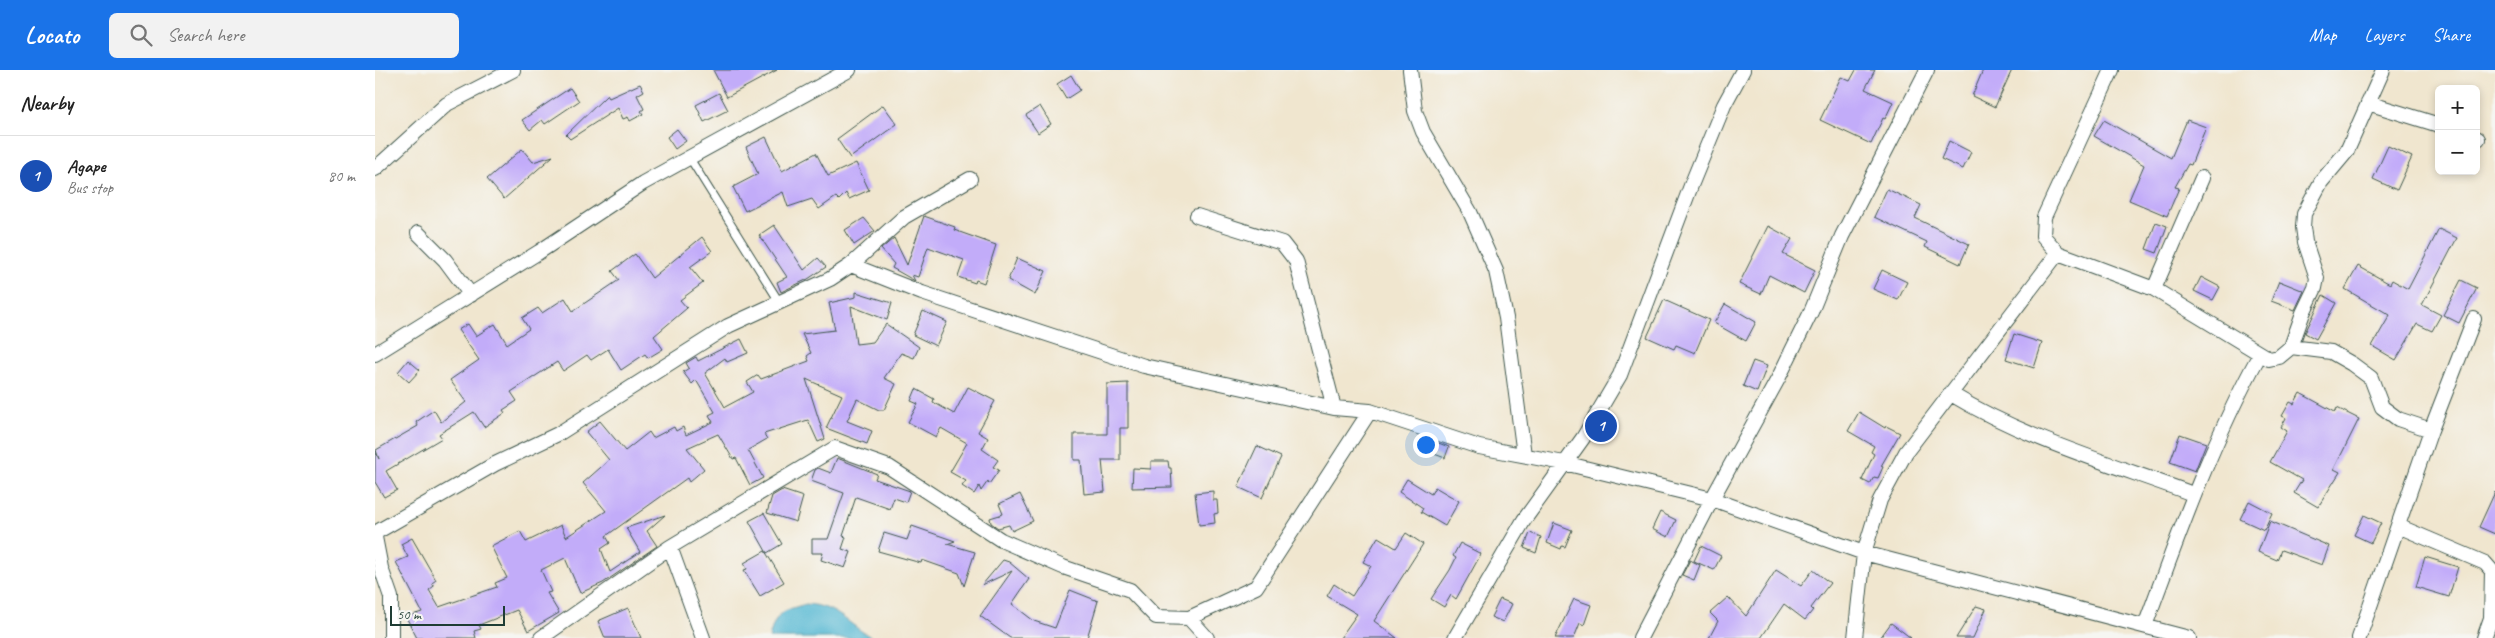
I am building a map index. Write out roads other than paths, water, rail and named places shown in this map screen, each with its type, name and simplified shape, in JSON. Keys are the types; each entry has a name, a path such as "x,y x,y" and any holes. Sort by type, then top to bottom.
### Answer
{"street":[{"path":"375,170 447,104 513,70"},
{"path":"375,354 471,295 643,184 849,70"},
{"path":"1410,70 1415,111 1423,132 1470,212 1496,271 1506,318 1524,455"},
{"path":"1455,638 1523,520 1596,418 1620,375 1692,183 1724,105 1743,70"},
{"path":"1640,638 1712,499 1778,380 1811,312 1842,236 1927,70"},
{"path":"2112,70 2044,217 2043,236 2058,253 2153,288 2269,359 2279,357 2291,347 2317,278 2305,242 2304,214 2321,182 2347,151 2383,70"},
{"path":"2368,103 2435,124"},
{"path":"2153,288 2201,178"},
{"path":"375,533 495,464 558,434 728,326 829,279 851,264 905,217 969,179"},
{"path":"1197,216 1282,243 1290,251 1297,261 1334,408"},
{"path":"418,233 445,260 471,295"},
{"path":"1855,638 1865,553 1880,500 1906,452 2058,253"},
{"path":"851,264 922,293 1144,366 1334,408 1370,412 1479,446 1564,463 1712,499 1865,553 2189,638"},
{"path":"2359,638 2431,430 2474,319"},
{"path":"2291,347 2331,352 2352,364 2371,378 2382,406 2398,418 2431,430"},
{"path":"2145,626 2193,494 2240,391 2260,354"},
{"path":"1951,394 1981,412 2053,442 2193,494"},
{"path":"541,638 670,547 835,448 889,467 1001,540 1063,566 1131,590 1156,616 1189,618 1256,587 1370,412"},
{"path":"2398,526 2485,563 2492,571 2491,618 2484,638"},
{"path":"375,537 381,568 391,597 391,638"},
{"path":"670,547 703,638"},
{"path":"1189,618 1207,638"}],"lane":[{"path":"689,157 780,302"}],"water":[{"path":"806,604 835,612 873,638 769,638 774,623 781,614"}],"place":[{"name":"Agape","path":"1601,426"}]}
